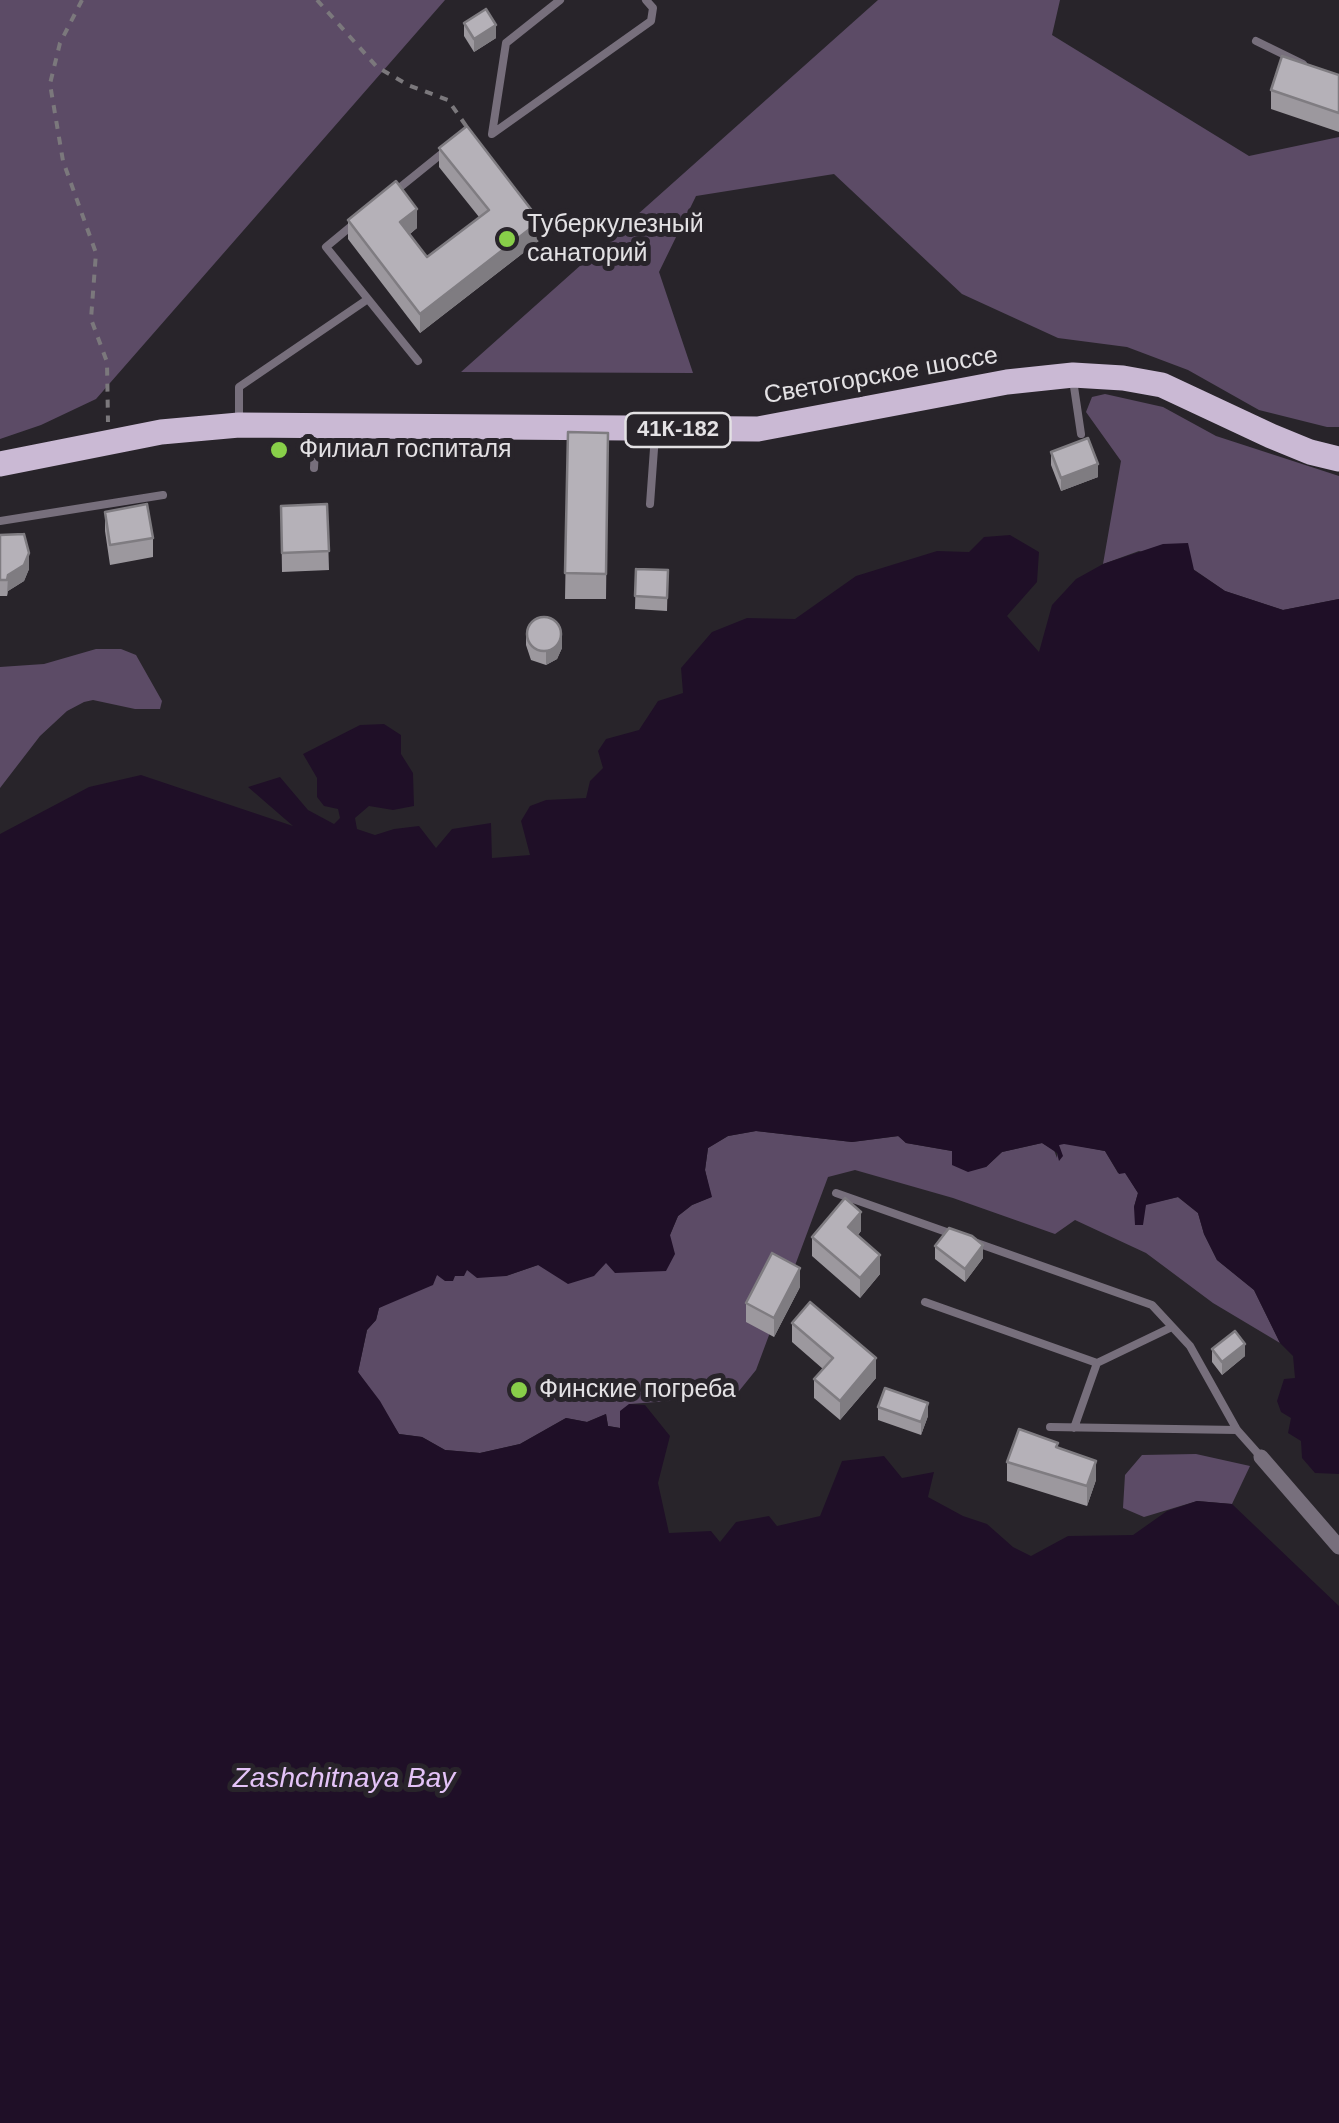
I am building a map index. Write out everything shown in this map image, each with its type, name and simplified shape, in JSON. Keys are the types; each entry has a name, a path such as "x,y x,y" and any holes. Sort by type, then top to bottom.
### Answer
{"main road":[{"name":"Светогорское шоссе","path":"0,464 161,432 239,425 733,430 790,424 1007,382 1072,375 1162,385 1271,436 1339,459"}],"street":[{"path":"1261,1456 1339,1548"}],"lane":[{"path":"492,134 506,43 560,0"},
{"path":"470,131 480,144 652,21 653,8 646,0"},
{"path":"1256,41 1306,65"},
{"path":"383,200 455,143"},
{"path":"369,212 326,247 418,361"},
{"path":"239,425 239,387 368,300"},
{"path":"1072,375 1082,434"},
{"path":"314,468 316,426"},
{"path":"650,504 655,430"},
{"path":"0,520 164,495"},
{"path":"836,1193 1152,1305 1190,1346 1237,1430 1261,1456"},
{"path":"925,1302 1097,1363"},
{"path":"1074,1428 1097,1363 1172,1327"},
{"path":"1050,1426 1237,1430"}],"path":[{"path":"82,0 60,43 50,84 63,161 96,253 91,319 108,362 108,442"},
{"path":"317,0 377,67 408,85 448,100 470,131"}],"shaded area":[{"path":"0,0 445,0 96,399 0,439"},
{"path":"878,0 1060,0 1052,35 1249,156 1339,137 1339,427 1259,410 1188,370 1127,347 1058,338 962,294 834,174 696,196 659,272 693,373 461,372"},
{"path":"1105,394 1163,407 1216,436 1339,476 1339,599 1283,610 1225,591 1193,569 1139,551 1103,564 1121,461 1086,412 1092,397"},
{"path":"96,649 121,649 136,655 162,701 160,709 84,702 67,711 40,736 0,788 0,667 44,664"},
{"path":"756,1131 852,1142 899,1136 906,1143 952,1151 986,1167 1002,1152 1042,1143 1054,1150 1057,1158 1058,1145 1064,1143 1105,1151 1118,1173 1125,1172 1138,1193 1134,1207 1178,1197 1198,1213 1217,1260 1254,1290 1280,1343 1213,1303 1146,1253 1075,1220 1055,1234 953,1198 855,1170 828,1177 756,1370 735,1396 630,1404 620,1428 608,1426 606,1414 587,1422 566,1418 520,1444 480,1453 445,1450 422,1437 399,1434 358,1372 367,1330 376,1320 379,1308 437,1275 454,1276 467,1270 506,1276 538,1265 606,1262 670,1235 678,1216 711,1197 705,1170 708,1148 728,1136"},
{"path":"1196,1454 1250,1466 1232,1504 1197,1501 1144,1517 1123,1508 1125,1475 1142,1455"}],"water":[{"name":"Zashchitnaya Bay","path":"1010,535 1039,552 1037,582 1007,616 1039,652 1052,605 1076,579 1103,564 1163,544 1188,543 1194,570 1225,591 1283,610 1339,599 1339,1474 1315,1473 1302,1458 1301,1441 1288,1433 1291,1418 1281,1412 1277,1401 1284,1379 1295,1378 1293,1356 1280,1343 1254,1290 1217,1260 1198,1213 1178,1197 1146,1205 1143,1225 1135,1225 1138,1193 1125,1173 1119,1174 1105,1151 1064,1144 1059,1145 1063,1156 1059,1161 1057,1153 1042,1143 1002,1152 986,1167 968,1172 952,1165 952,1151 906,1143 898,1136 852,1142 756,1131 728,1136 708,1148 705,1170 712,1197 678,1216 670,1235 675,1254 666,1271 615,1273 606,1263 594,1276 568,1284 538,1265 506,1276 477,1278 467,1270 464,1276 445,1281 437,1275 433,1285 379,1308 376,1320 367,1330 358,1372 399,1434 422,1437 445,1450 480,1453 520,1444 566,1418 587,1422 606,1414 608,1426 620,1428 620,1411 629,1404 645,1405 670,1436 658,1483 669,1533 711,1531 720,1542 736,1522 769,1516 777,1526 820,1516 842,1461 884,1456 902,1478 934,1472 928,1497 987,1524 1013,1547 1031,1556 1068,1536 1133,1535 1167,1511 1197,1501 1232,1504 1339,1606 1339,2123 0,2123 0,834 89,787 141,775 293,826 248,787 280,777 308,810 334,824 340,818 338,809 324,806 317,797 317,778 303,754 360,725 384,724 401,735 401,754 413,773 414,806 393,810 369,806 355,818 357,829 375,835 419,826 436,848 452,829 491,823 492,858 530,855 521,821 530,806 546,800 586,798 590,781 603,768 598,751 606,739 639,730 658,701 683,693 681,668 712,632 747,618 795,619 856,576 937,551 969,552 984,537"}],"building":[{"path":"486,9 496,25 474,39 464,23"},
{"path":"1282,56 1339,75 1339,113 1271,90"},
{"name":"Туберкулезный санаторий","path":"467,126 540,221 420,314 348,220 396,181 417,209 400,222 427,257 489,210 439,148"},
{"path":"568,432 608,433 606,574 565,573"},
{"path":"1088,438 1098,464 1061,478 1051,452"},
{"path":"147,504 153,538 110,545 105,512"},
{"path":"327,504 329,551 282,553 281,506"},
{"path":"24,534 29,553 24,565 8,575 7,580 0,580 0,535"},
{"path":"636,569 668,570 667,598 635,596"},
{"path":"544,617 556,622 561,634 556,646 544,651 532,646 527,634 532,622"},
{"path":"845,1198 861,1212 848,1227 880,1255 860,1278 812,1237"},
{"path":"949,1228 972,1236 983,1245 965,1269 935,1246"},
{"path":"772,1253 800,1268 774,1318 746,1303"},
{"path":"810,1302 876,1358 840,1401 814,1379 833,1358 792,1323"},
{"path":"1235,1331 1245,1344 1222,1362 1212,1349"},
{"path":"885,1388 928,1403 921,1422 878,1407"},
{"path":"1019,1429 1096,1461 1087,1486 1007,1462"}],"place":[{"name":"Туберкулезный санаторий","path":"507,239"},
{"name":"Филиал госпиталя","path":"279,450"},
{"name":"Финские погреба","path":"519,1390"}]}
